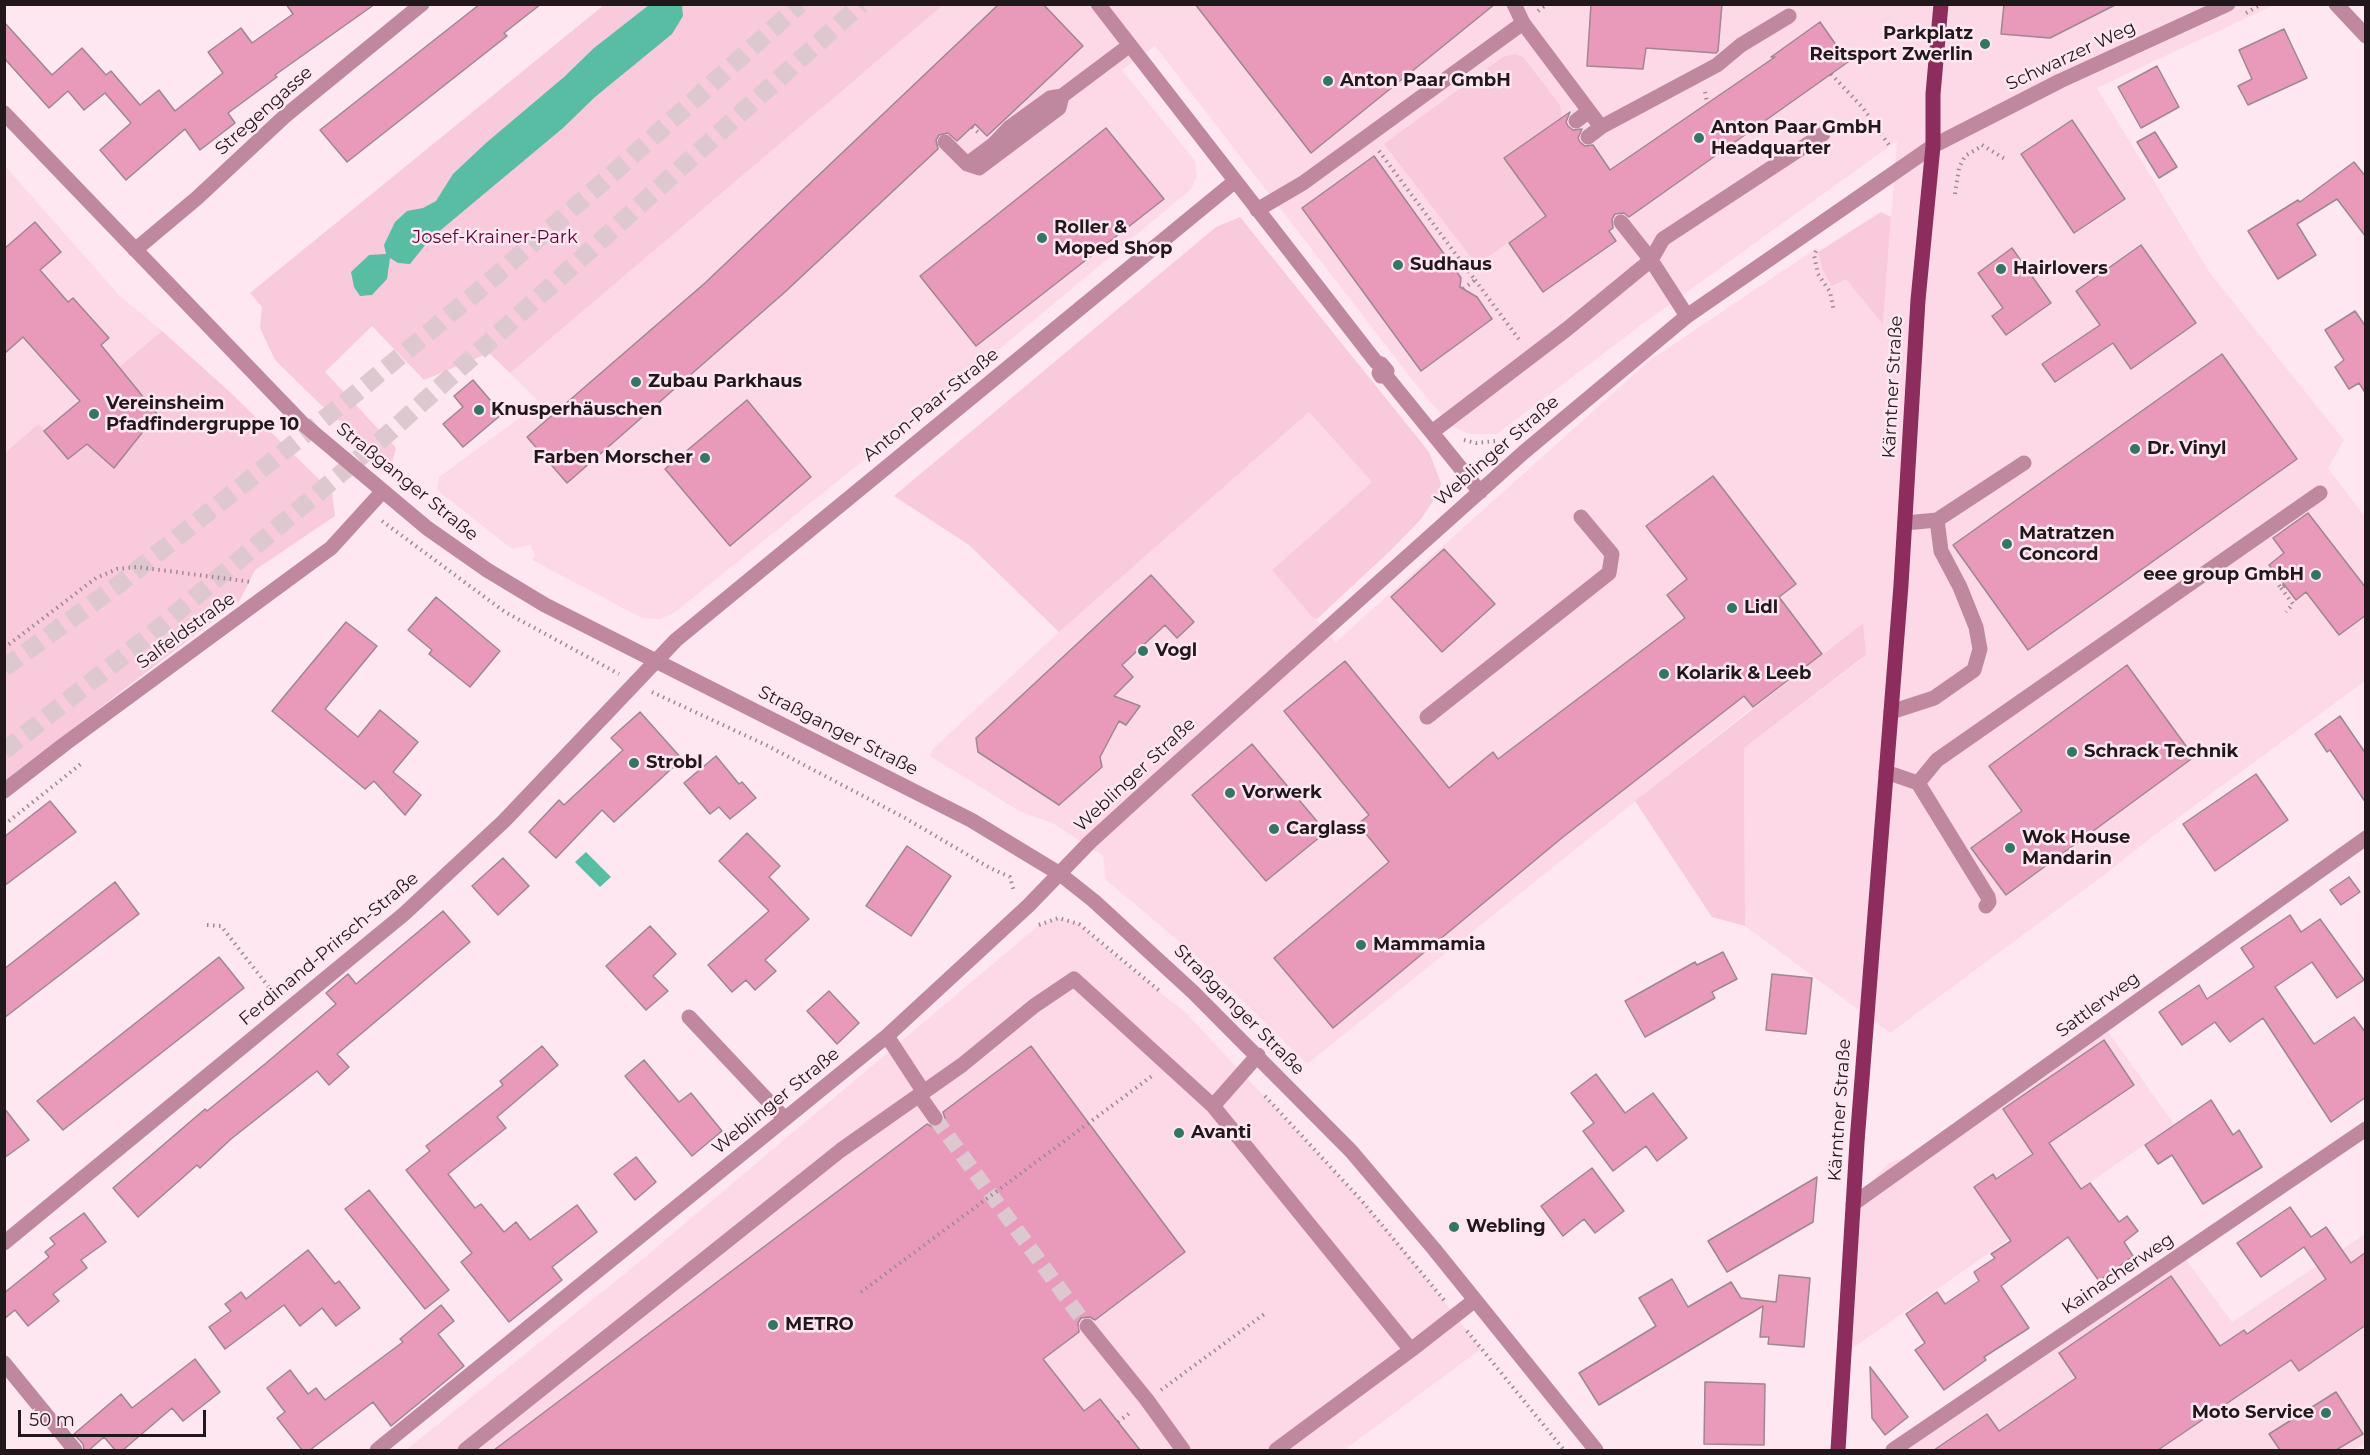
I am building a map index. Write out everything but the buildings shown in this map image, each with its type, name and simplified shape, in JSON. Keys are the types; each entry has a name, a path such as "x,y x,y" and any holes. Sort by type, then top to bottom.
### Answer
{"main road":[{"name":"Kärntner Straße","path":"1838,1450 1853,1204 1905,523 1919,289 1933,146 1933,94 1941,4"}],"street":[{"name":"Stregengasse","path":"135,250 197,198 285,116 422,4"},
{"path":"1098,4 1234,182 1269,222 1480,492"},
{"path":"1514,4 1523,23 1601,127"},
{"name":"Schwarzer Weg","path":"1933,146 2060,81 2228,4"},
{"path":"2336,4 2366,36"},
{"path":"1588,137 1601,127 1717,65 1741,45 1789,16"},
{"path":"1257,210 1293,190 1523,23"},
{"path":"967,164 994,144 1005,125 1050,98 1062,96 1130,45"},
{"path":"945,142 967,164 979,168 1059,108 1062,96"},
{"path":"1576,121 1589,111"},
{"name":"Straßganger Straße","path":"4,114 302,423 427,528 487,570 545,606 971,820 1060,874 1094,901 1167,966 1351,1151 1596,1450"},
{"path":"1431,432 1651,260 1663,239 1823,134"},
{"name":"Weblinger Straße","path":"377,1450 887,1036 1158,780 1603,384 1687,316 1933,146"},
{"name":"Anton-Paar-Straße","path":"656,661 676,640 730,593 1234,182"},
{"path":"1621,222 1651,260 1687,316"},
{"path":"1905,523 1937,520 2024,463"},
{"name":"Salfeldstraße","path":"4,791 331,548 382,492"},
{"path":"1918,783 1937,760 2320,493"},
{"path":"1427,717 1609,573 1612,554 1581,517"},
{"path":"1891,712 1934,698 1974,670 1980,649 1976,627 1960,587 1941,551 1937,520"},
{"name":"Ferdinand-Prirsch-Straße","path":"4,1243 404,914 504,821 656,661"},
{"path":"1886,772 1918,783 1988,897 1986,906"},
{"name":"Sattlerweg","path":"1853,1204 2366,838"},
{"path":"465,1450 824,1164 962,1065 1034,1006 1074,979 1213,1106 1411,1350"},
{"path":"689,1017 785,1119"},
{"path":"887,1036 935,1118"},
{"path":"1213,1106 1258,1055"},
{"name":"Kainacherweg","path":"1893,1450 2366,1129"},
{"path":"1276,1450 1411,1350 1474,1300"},
{"path":"1087,1326 1147,1400 1183,1450"},
{"path":"4,1363 75,1450"}],"path":[{"path":"1832,74 1863,108 1892,147"},
{"path":"1368,136 1531,356"},
{"path":"1982,145 2005,159"},
{"path":"1817,249 1814,255 1818,274 1830,292 1834,312"},
{"path":"1460,291 1475,280"},
{"path":"4,648 96,578 117,569 137,567 280,586"},
{"path":"2256,570 2270,572 2283,587 2293,604 2286,612"},
{"path":"4,825 82,763"},
{"path":"1040,925 1058,918 1079,924 1167,998"},
{"path":"207,925 221,926 286,1010"},
{"path":"861,1292 1167,1064"},
{"path":"1261,1092 1362,1200 1446,1303"},
{"path":"1118,1422 1267,1312"},
{"path":"1463,1326 1564,1450"}],"shaded area":[{"path":"649,5 682,5 683,16 672,34 430,239 410,264 398,263 390,258 387,279 372,295 360,296 354,287 351,272 369,255 386,254 384,245 395,222 407,211 423,208 436,201 453,174 486,143 564,77 594,48"},
{"path":"943,5 2274,5 2097,88 2210,273 2344,440 2328,468 2365,517 2365,681 1890,1033 1745,926 1744,748 1866,656 1862,624 1753,707 1307,1064 1200,959 1106,880 1103,856 1054,824 1019,811 930,756 933,749 1059,632 1309,412 1372,482 1272,570 1336,642 1650,360 1817,248 1832,286 1846,278 1883,323 1897,141 1645,322 1497,434 1469,434 1450,425 1414,382 1155,46 1122,70 1195,161 1197,177 1191,189 936,402 674,613 660,619 642,618 532,560 535,555 530,545 512,549 437,490 439,477 540,403 510,373"},
{"path":"4,165 119,295 162,331 44,431 38,424 5,453"},
{"path":"586,852 611,877 600,887 575,862"},
{"path":"1058,918 1079,924 1185,1012 1362,1201 1408,1255 1481,1349 1344,1450 406,1450 638,1263 1039,925"},
{"path":"2099,1019 2174,1124 1844,1354 1853,1204 1888,1163 1905,1158"},
{"path":"2365,1234 2365,1443 2354,1450 1893,1450 2182,1254 2232,1322"}],"green space":[{"name":"Josef-Krainer-Park","path":"604,5 943,5 510,373 489,353 424,380 372,326 325,372 396,448 391,466 318,402 275,360 260,328 262,307 250,293"},
{"path":"1515,54 1523,57 1560,105 1562,117 1504,158 1528,191 1560,169 1578,192 1477,265 1384,144 1503,57"},
{"path":"1881,212 1891,217 1883,324 1846,279 1832,286 1823,271 1818,252"},
{"path":"1240,217 1429,452 1441,483 1439,492 1421,519 1391,550 1317,619 1313,618 1272,570 1372,482 1309,412 1059,632 969,545 894,496 1216,227"},
{"path":"162,331 231,393 332,492 335,516 255,570 240,600 5,781 5,453 38,424 45,430"},
{"path":"1863,623 1866,655 1744,748 1745,926 1712,917 1635,801"}],"tunnel":[{"path":"4,668 122,582 355,394 611,175 800,4"},
{"path":"4,751 161,626 390,432 861,4"},
{"path":"935,1118 1087,1326"}],"place":[{"name":"Parkplatz Reitsport Zwerlin","path":"1985,44"},
{"name":"Anton Paar GmbH","path":"1328,81"},
{"name":"Anton Paar GmbH Headquarter","path":"1699,138"},
{"name":"Roller & Moped Shop","path":"1042,238"},
{"name":"Sudhaus","path":"1398,265"},
{"name":"Hairlovers","path":"2001,269"},
{"name":"Zubau Parkhaus","path":"636,382"},
{"name":"Knusperhäuschen","path":"479,410"},
{"name":"Vereinsheim Pfadfindergruppe 10","path":"94,414"},
{"name":"Dr. Vinyl","path":"2135,449"},
{"name":"Farben Morscher","path":"705,458"},
{"name":"Matratzen Concord","path":"2007,544"},
{"name":"eee group GmbH","path":"2316,575"},
{"name":"Lidl","path":"1732,608"},
{"name":"Vogl","path":"1143,651"},
{"name":"Kolarik & Leeb","path":"1664,674"},
{"name":"Schrack Technik","path":"2072,752"},
{"name":"Strobl","path":"634,763"},
{"name":"Vorwerk","path":"1230,793"},
{"name":"Carglass","path":"1274,829"},
{"name":"Wok House Mandarin","path":"2010,848"},
{"name":"Mammamia","path":"1361,945"},
{"name":"Avanti","path":"1179,1133"},
{"name":"Webling","path":"1454,1227"},
{"name":"METRO","path":"773,1325"},
{"name":"Moto Service","path":"2326,1413"}]}
